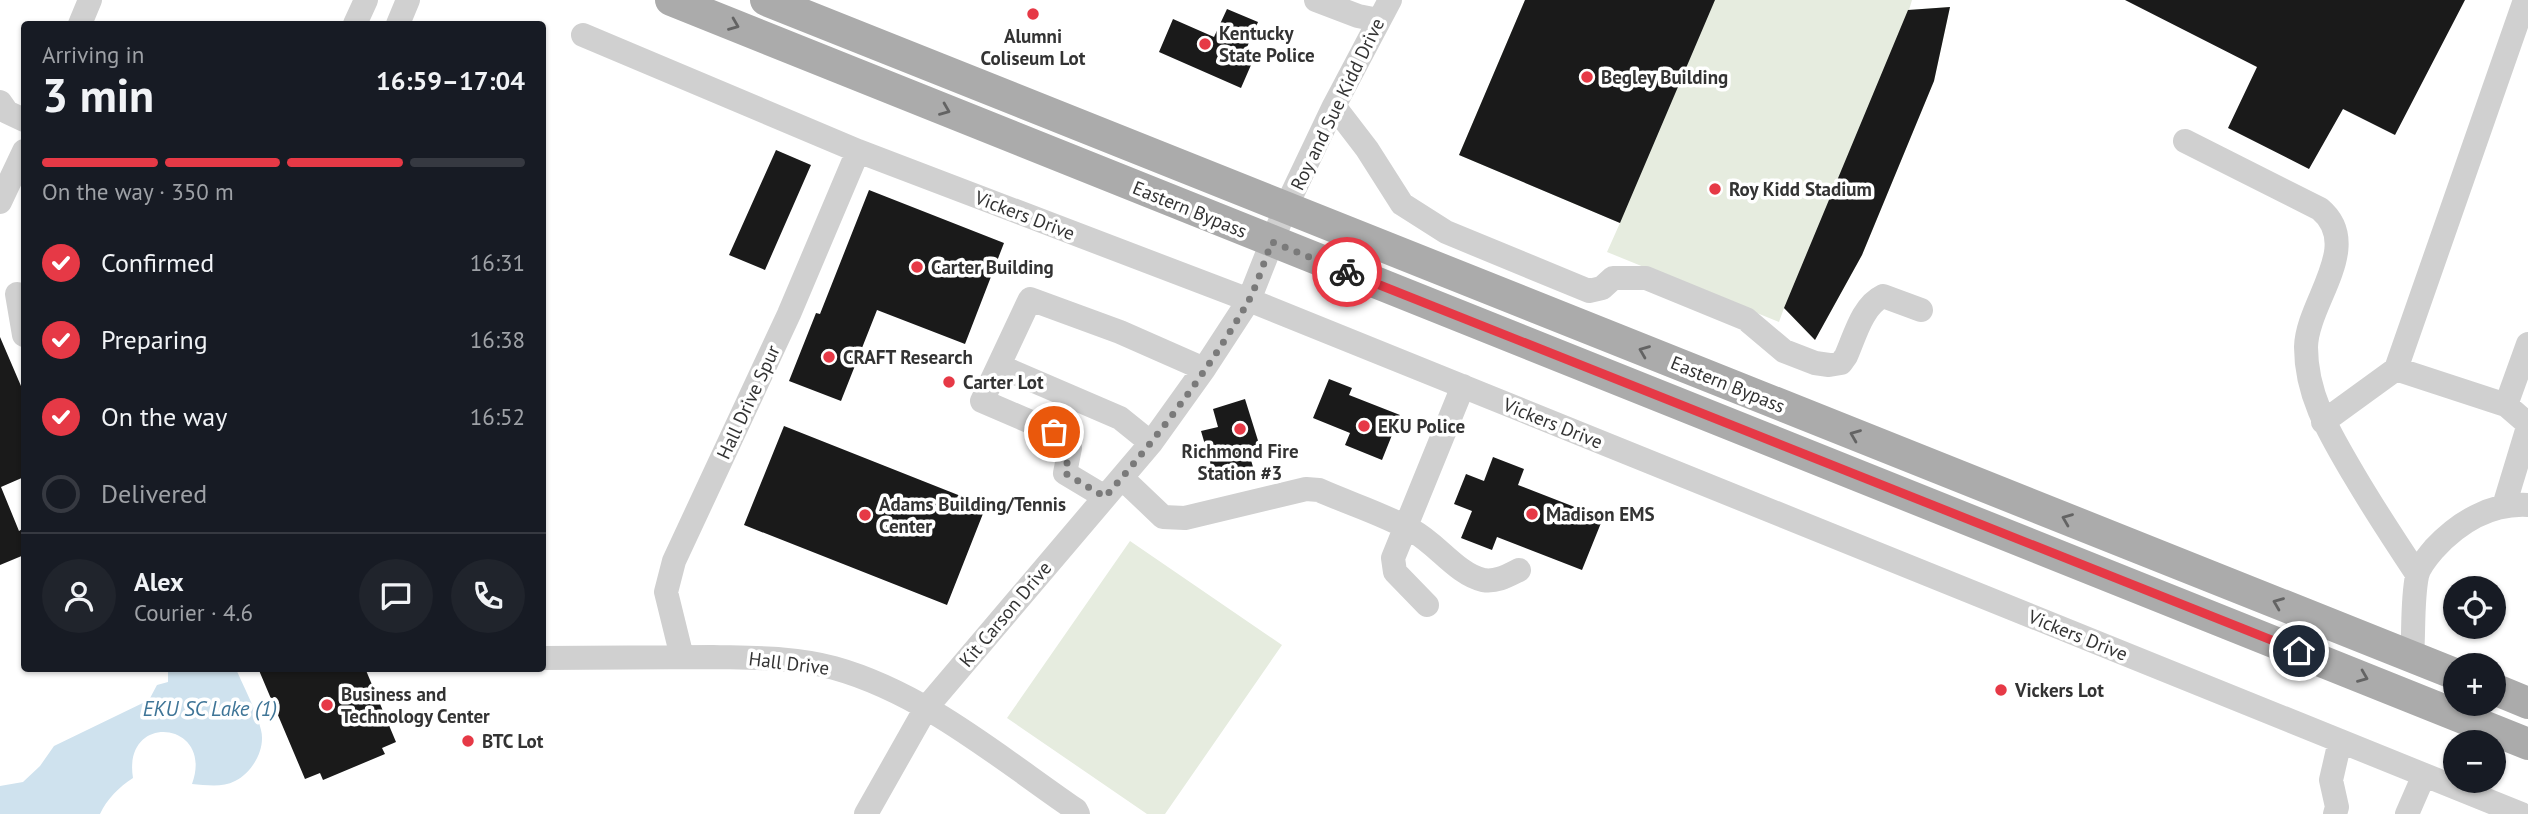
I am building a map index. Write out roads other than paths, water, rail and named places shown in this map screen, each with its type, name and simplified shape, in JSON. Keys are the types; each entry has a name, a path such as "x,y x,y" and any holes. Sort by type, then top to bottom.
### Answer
{"main road":[{"name":"Eastern Bypass","path":"671,0 2528,744"},
{"name":"Eastern Bypass","path":"766,0 2443,669"},
{"path":"2506,695 2528,703"}],"street":[{"path":"81,21 90,0"},
{"path":"356,21 366,0"},
{"path":"399,21 408,0"},
{"path":"1316,0 1358,16 1384,10"},
{"path":"2323,422 2396,369 2525,0"},
{"name":"Roy and Sue Kidd Drive","path":"1286,209 1334,106 1384,10"},
{"name":"Vickers Drive","path":"583,35 858,151 1249,300 2521,814"},
{"path":"0,102 7,112 21,119"},
{"path":"1334,106 1367,149 1402,204 1446,232 1590,291 1602,288 1613,278 1646,278 1746,319 1784,351 1815,363 1829,365 1841,363 1868,307 1875,300 1883,296 1921,310"},
{"path":"2185,141 2320,209 2333,223 2338,244 2306,343 2310,386 2323,422 2381,520 2417,574"},
{"name":"Hall Drive Spur","path":"682,657 666,592 674,561 789,314 858,151"},
{"path":"0,202 21,156"},
{"name":"Kit Carson Drive","path":"866,814 926,708 1151,443 1204,369 1249,300 1286,209"},
{"path":"14,294 21,323"},
{"path":"1204,369 1120,332 1030,299 982,401 1054,432 1070,448 1065,473 1113,487 1163,517 1185,518 1306,489 1319,490 1405,527 1449,558 1467,575 1498,580 1519,570"},
{"path":"2506,405 2528,344"},
{"path":"999,366 1120,418 1151,443"},
{"path":"2396,369 2506,405 2528,426 2516,506 2475,516 2459,526 2428,555 2417,574 2412,657"},
{"path":"1427,605 1395,572 1393,565 1405,527 1463,386"},
{"name":"Hall Drive","path":"546,658 682,657 807,662 854,674 926,708 1079,812"},
{"path":"2335,814 2337,807 2331,780 2340,741"},
{"path":"2407,814 2424,775"}],"water":[{"name":"EKU SC Lake (1)","path":"168,672 237,672 256,714 262,737 256,760 241,777 225,785 192,784 196,763 191,747 181,737 167,732 153,734 141,742 133,756 133,778 114,794 100,814 0,814 0,786 23,782 40,766 54,746 149,700 157,685 168,682"}],"place":[{"name":"Alumni Coliseum Lot","path":"1033,14"},
{"name":"Kentucky State Police","path":"1205,44"},
{"name":"Begley Building","path":"1587,77"},
{"name":"Roy Kidd Stadium","path":"1715,189"},
{"name":"Carter Building","path":"917,267"},
{"name":"CRAFT Research","path":"829,357"},
{"name":"Carter Lot","path":"949,382"},
{"name":"EKU Police","path":"1364,426"},
{"name":"Richmond Fire Station #3","path":"1240,429"},
{"name":"Madison EMS","path":"1532,514"},
{"name":"Adams Building/Tennis Center","path":"865,515"},
{"name":"Vickers Lot","path":"2001,690"},
{"name":"Business and Technology Center","path":"327,705"},
{"name":"BTC Lot","path":"468,741"}]}
